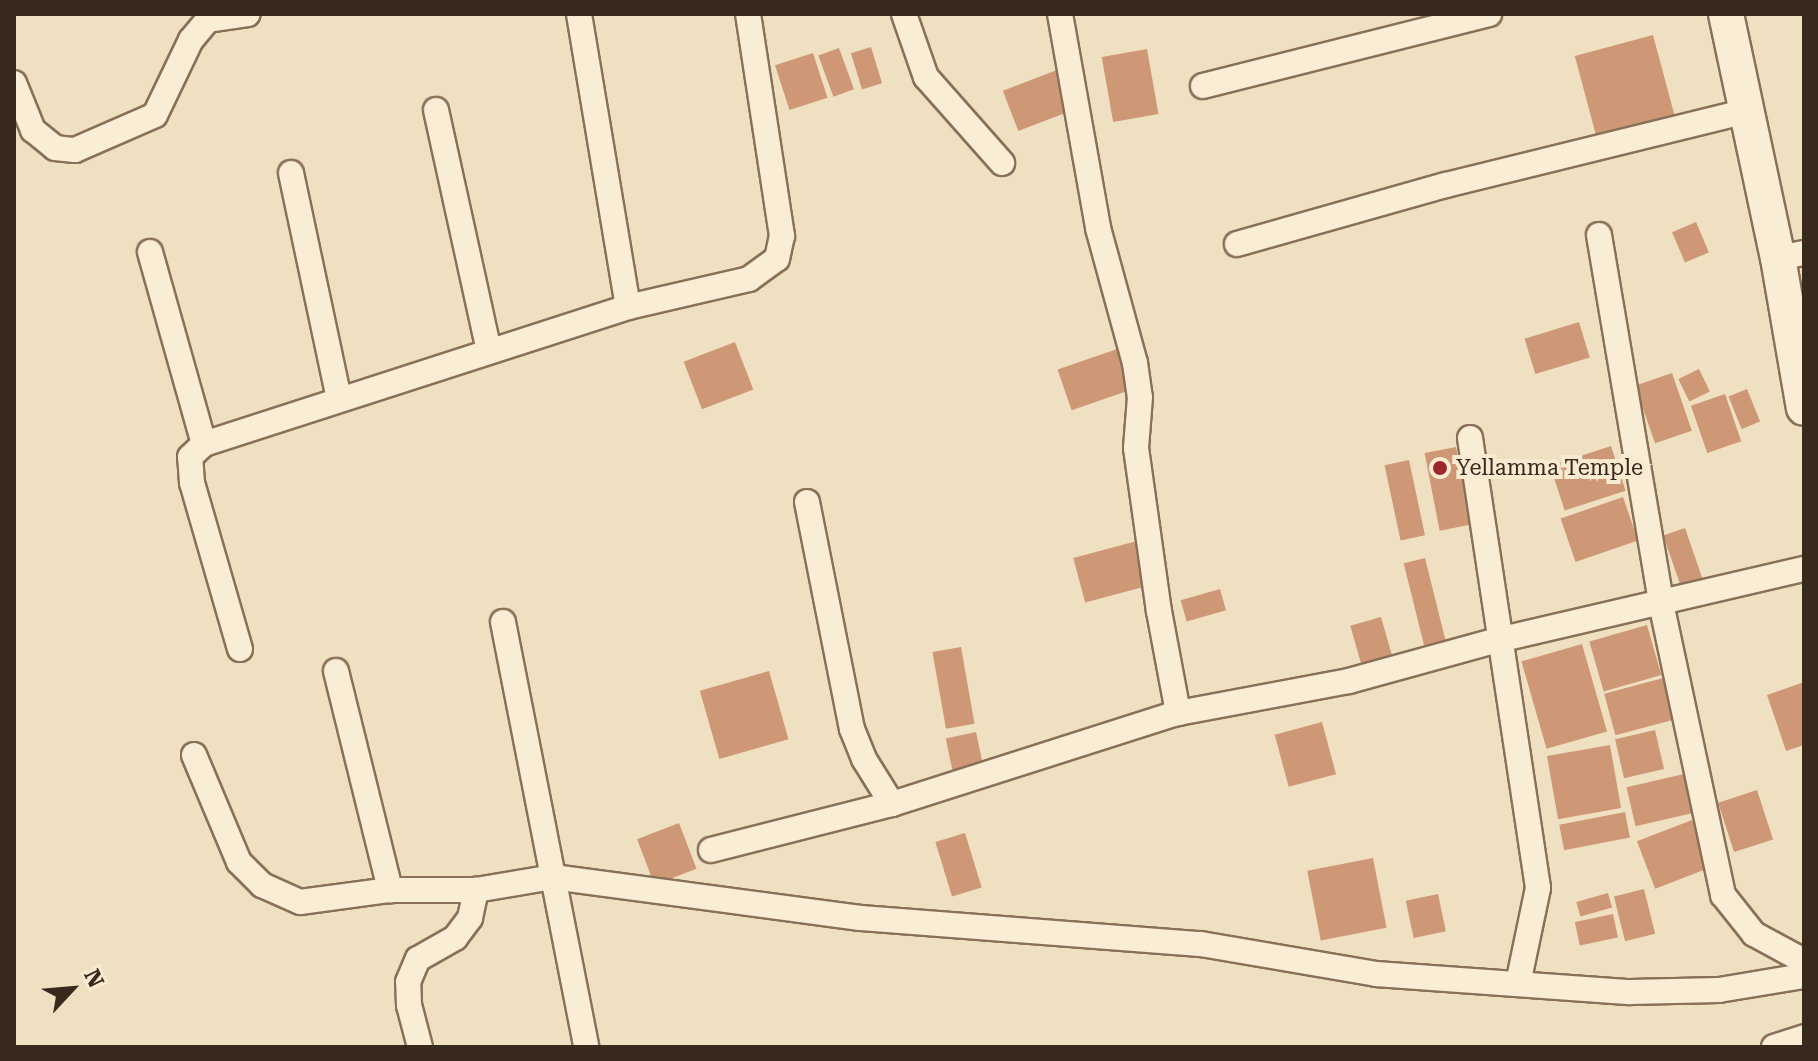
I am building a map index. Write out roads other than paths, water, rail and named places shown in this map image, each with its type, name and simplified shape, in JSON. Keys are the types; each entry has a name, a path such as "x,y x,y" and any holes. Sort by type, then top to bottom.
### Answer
{"street":[{"path":"14,83 33,130 55,148 75,150 155,115 191,40 208,20 248,14"},
{"path":"579,14 628,307"},
{"path":"240,649 192,483 190,457 204,444 628,307 749,279 777,259 782,236 748,14"},
{"path":"904,14 926,77 1002,163"},
{"path":"1060,14 1098,228 1135,363 1140,397 1136,448 1159,611 1178,713"},
{"path":"1203,86 1489,14"},
{"path":"1726,14 1747,111 1791,256 1804,408"},
{"path":"436,110 489,351"},
{"path":"1237,244 1446,185 1747,111"},
{"path":"291,173 339,399"},
{"path":"1599,235 1661,603 1723,895 1754,934 1804,961"},
{"path":"150,252 204,444"},
{"path":"1470,438 1498,640 1538,888 1518,984"},
{"path":"807,502 852,729 864,759 892,804"},
{"path":"711,850 892,804 1178,713 1349,681 1498,640 1804,569"},
{"path":"503,622 586,1047"},
{"path":"336,671 390,890"},
{"path":"194,755 239,862 262,885 300,902 390,890 476,890 553,877 860,918 1201,944 1376,974 1630,992 1719,990 1804,976"},
{"path":"420,1047 409,1005 408,982 418,959 455,938 470,918 476,890"},
{"path":"1774,1047 1804,1037"}],"place":[{"name":"Yellamma Temple","path":"1440,468"}]}
